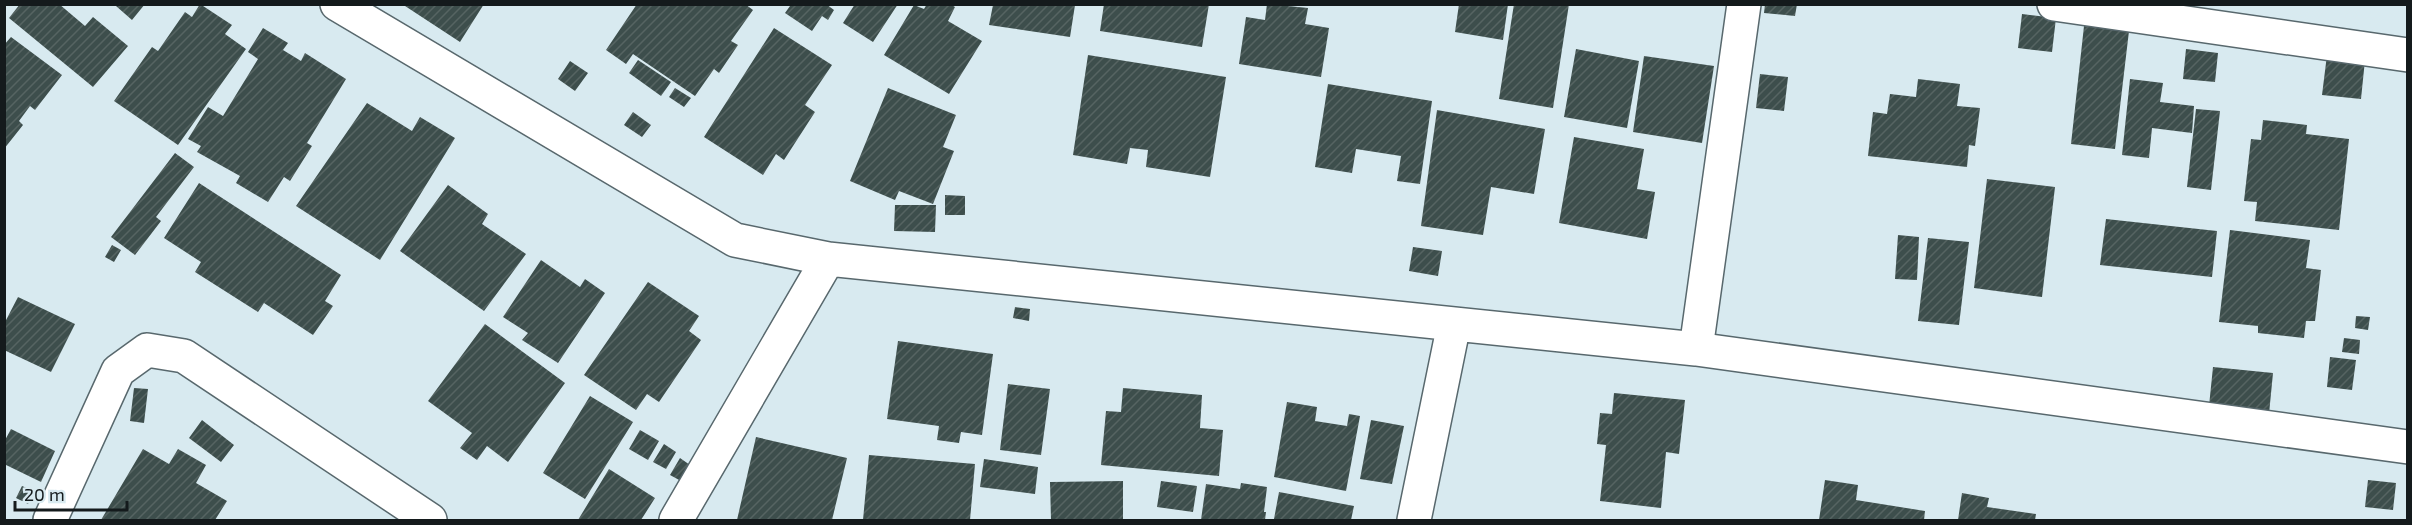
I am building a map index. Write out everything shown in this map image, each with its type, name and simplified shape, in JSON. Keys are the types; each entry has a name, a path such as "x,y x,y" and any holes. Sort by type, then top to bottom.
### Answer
{"street":[{"path":"337,4 735,240 828,259 1696,349 2408,447"},
{"path":"1696,349 1744,4"},
{"path":"2054,4 2408,55"},
{"path":"676,520 828,259"},
{"path":"1414,520 1454,324"},
{"path":"50,520 118,371 147,350 184,356 430,520"}],"building":[{"path":"20,4 59,4 85,26 93,17 128,46 93,87 9,18"},
{"path":"117,4 145,4 132,20 116,6"},
{"path":"200,4 232,25 225,34 246,49 178,145 114,101 152,47 158,51 185,12 192,17"},
{"path":"402,4 484,4 460,42"},
{"path":"637,4 745,4 753,10 731,41 738,45 719,73 714,69 695,96 633,54 626,64 606,50"},
{"path":"788,4 826,4 834,10 828,20 822,16 812,31 785,13 790,6"},
{"path":"855,4 898,4 873,42 843,23"},
{"path":"927,4 950,4 955,7 948,21 982,41 949,94 884,55 914,5 924,9"},
{"path":"1104,4 1209,4 1202,47 1100,31"},
{"path":"1267,4 1308,8 1305,24 1329,28 1321,77 1239,64 1246,17 1265,20"},
{"path":"1459,4 1508,4 1503,40 1455,32"},
{"path":"1514,4 1569,4 1553,108 1499,99"},
{"path":"1765,4 1797,4 1795,16 1764,13"},
{"path":"993,5 1075,5 1070,37 989,25"},
{"path":"2022,14 2056,18 2052,52 2018,48"},
{"path":"2084,26 2129,31 2115,149 2071,144"},
{"path":"263,28 288,43 283,50 301,61 305,53 346,79 307,143 312,146 290,181 284,177 268,202 236,183 240,176 197,152 201,146 188,139 208,107 223,116 258,59 248,52"},
{"path":"774,28 832,65 805,105 815,112 784,160 776,154 763,175 704,137"},
{"path":"11,37 62,75 35,110 30,106 19,121 23,125 4,149 4,45"},
{"path":"1576,49 1639,61 1627,128 1564,117"},
{"path":"2186,49 2218,53 2215,82 2183,79"},
{"path":"1088,55 1226,77 1210,177 1146,167 1148,150 1130,148 1127,164 1073,155"},
{"path":"2327,55 2365,60 2361,99 2322,95"},
{"path":"1644,56 1714,66 1702,143 1633,132"},
{"path":"638,60 671,82 661,96 629,73"},
{"path":"570,61 588,73 575,91 558,79"},
{"path":"1760,74 1788,77 1784,111 1756,108"},
{"path":"1918,79 1960,84 1957,106 1980,108 1975,146 1969,145 1967,167 1868,156 1873,112 1887,114 1890,94 1916,97"},
{"path":"2130,79 2163,83 2160,102 2194,106 2192,133 2152,128 2149,158 2122,155"},
{"path":"1328,84 1432,101 1420,184 1397,181 1401,156 1356,149 1352,173 1315,167"},
{"path":"675,88 691,98 684,107 669,97"},
{"path":"888,88 956,115 943,147 954,151 933,204 899,191 895,200 850,181"},
{"path":"367,103 412,131 420,117 455,138 380,260 296,206"},
{"path":"2196,109 2220,111 2211,190 2187,187"},
{"path":"1437,110 1545,129 1534,194 1491,187 1483,235 1421,226"},
{"path":"633,112 651,125 642,137 624,125"},
{"path":"2263,120 2307,125 2306,134 2349,139 2339,230 2255,221 2257,202 2244,201 2251,139 2261,140"},
{"path":"1574,137 1644,149 1637,189 1655,192 1647,239 1559,223"},
{"path":"175,153 194,167 156,217 161,221 135,255 111,237"},
{"path":"1987,179 2055,187 2042,297 1974,288"},
{"path":"199,183 341,275 325,301 333,306 313,335 264,303 258,312 195,272 201,262 164,238"},
{"path":"448,185 488,214 482,224 526,254 484,311 400,251"},
{"path":"945,195 965,196 965,215 945,215"},
{"path":"895,205 936,205 935,232 894,231"},
{"path":"2106,219 2217,231 2212,277 2100,265"},
{"path":"2230,230 2310,240 2306,268 2321,270 2315,321 2306,321 2304,338 2258,333 2258,326 2219,322"},
{"path":"1898,235 1919,237 1917,280 1895,279"},
{"path":"1928,238 1969,242 1959,325 1918,321"},
{"path":"112,245 121,250 114,262 105,257"},
{"path":"1413,247 1442,251 1438,276 1409,271"},
{"path":"541,260 580,287 585,279 605,293 558,363 522,340 528,333 503,317"},
{"path":"648,282 699,316 689,331 701,340 659,402 647,394 636,410 584,375"},
{"path":"18,297 75,324 51,372 4,350 4,324"},
{"path":"1015,307 1030,309 1029,321 1013,318"},
{"path":"2356,316 2370,317 2368,330 2355,328"},
{"path":"485,324 565,383 508,462 487,446 477,460 460,448 472,433 428,401"},
{"path":"2344,338 2360,340 2359,354 2342,352"},
{"path":"898,341 993,354 982,435 961,432 959,443 937,440 939,426 887,419"},
{"path":"2330,357 2356,360 2352,390 2327,387"},
{"path":"2213,367 2273,373 2269,414 2209,406"},
{"path":"1008,384 1050,389 1041,455 1000,450"},
{"path":"134,388 148,389 144,423 130,421"},
{"path":"1123,388 1202,395 1200,428 1223,430 1219,476 1101,465 1106,411 1121,412"},
{"path":"1614,393 1685,400 1679,454 1666,452 1661,508 1600,501 1606,445 1597,444 1600,413 1612,414"},
{"path":"590,396 633,422 585,499 543,473"},
{"path":"1287,402 1317,407 1315,421 1347,426 1349,414 1360,416 1346,491 1274,477"},
{"path":"202,420 234,445 221,462 189,438"},
{"path":"1371,420 1404,426 1392,484 1360,479"},
{"path":"11,429 55,451 41,482 4,464 4,442"},
{"path":"640,430 659,441 648,460 629,449"},
{"path":"756,437 847,458 832,520 737,520"},
{"path":"664,444 676,452 666,469 653,462"},
{"path":"143,449 169,464 178,449 206,465 196,483 227,501 215,520 101,520"},
{"path":"869,455 975,464 970,520 863,520"},
{"path":"680,458 690,465 681,481 670,475"},
{"path":"984,459 1038,467 1035,494 980,487"},
{"path":"609,469 655,498 641,520 578,520"},
{"path":"1825,480 1858,485 1856,500 1925,511 1924,520 1819,520"},
{"path":"2368,480 2396,483 2393,510 2365,507"},
{"path":"1123,481 1123,520 1051,520 1050,482"},
{"path":"1161,481 1197,486 1193,512 1157,507"},
{"path":"1241,483 1267,487 1265,520 1201,520 1206,484 1240,489"},
{"path":"22,486 34,491 28,504 16,498"},
{"path":"1279,492 1354,506 1351,520 1274,519"},
{"path":"1962,493 1989,498 1987,507 2036,514 2035,520 1958,520"}]}
